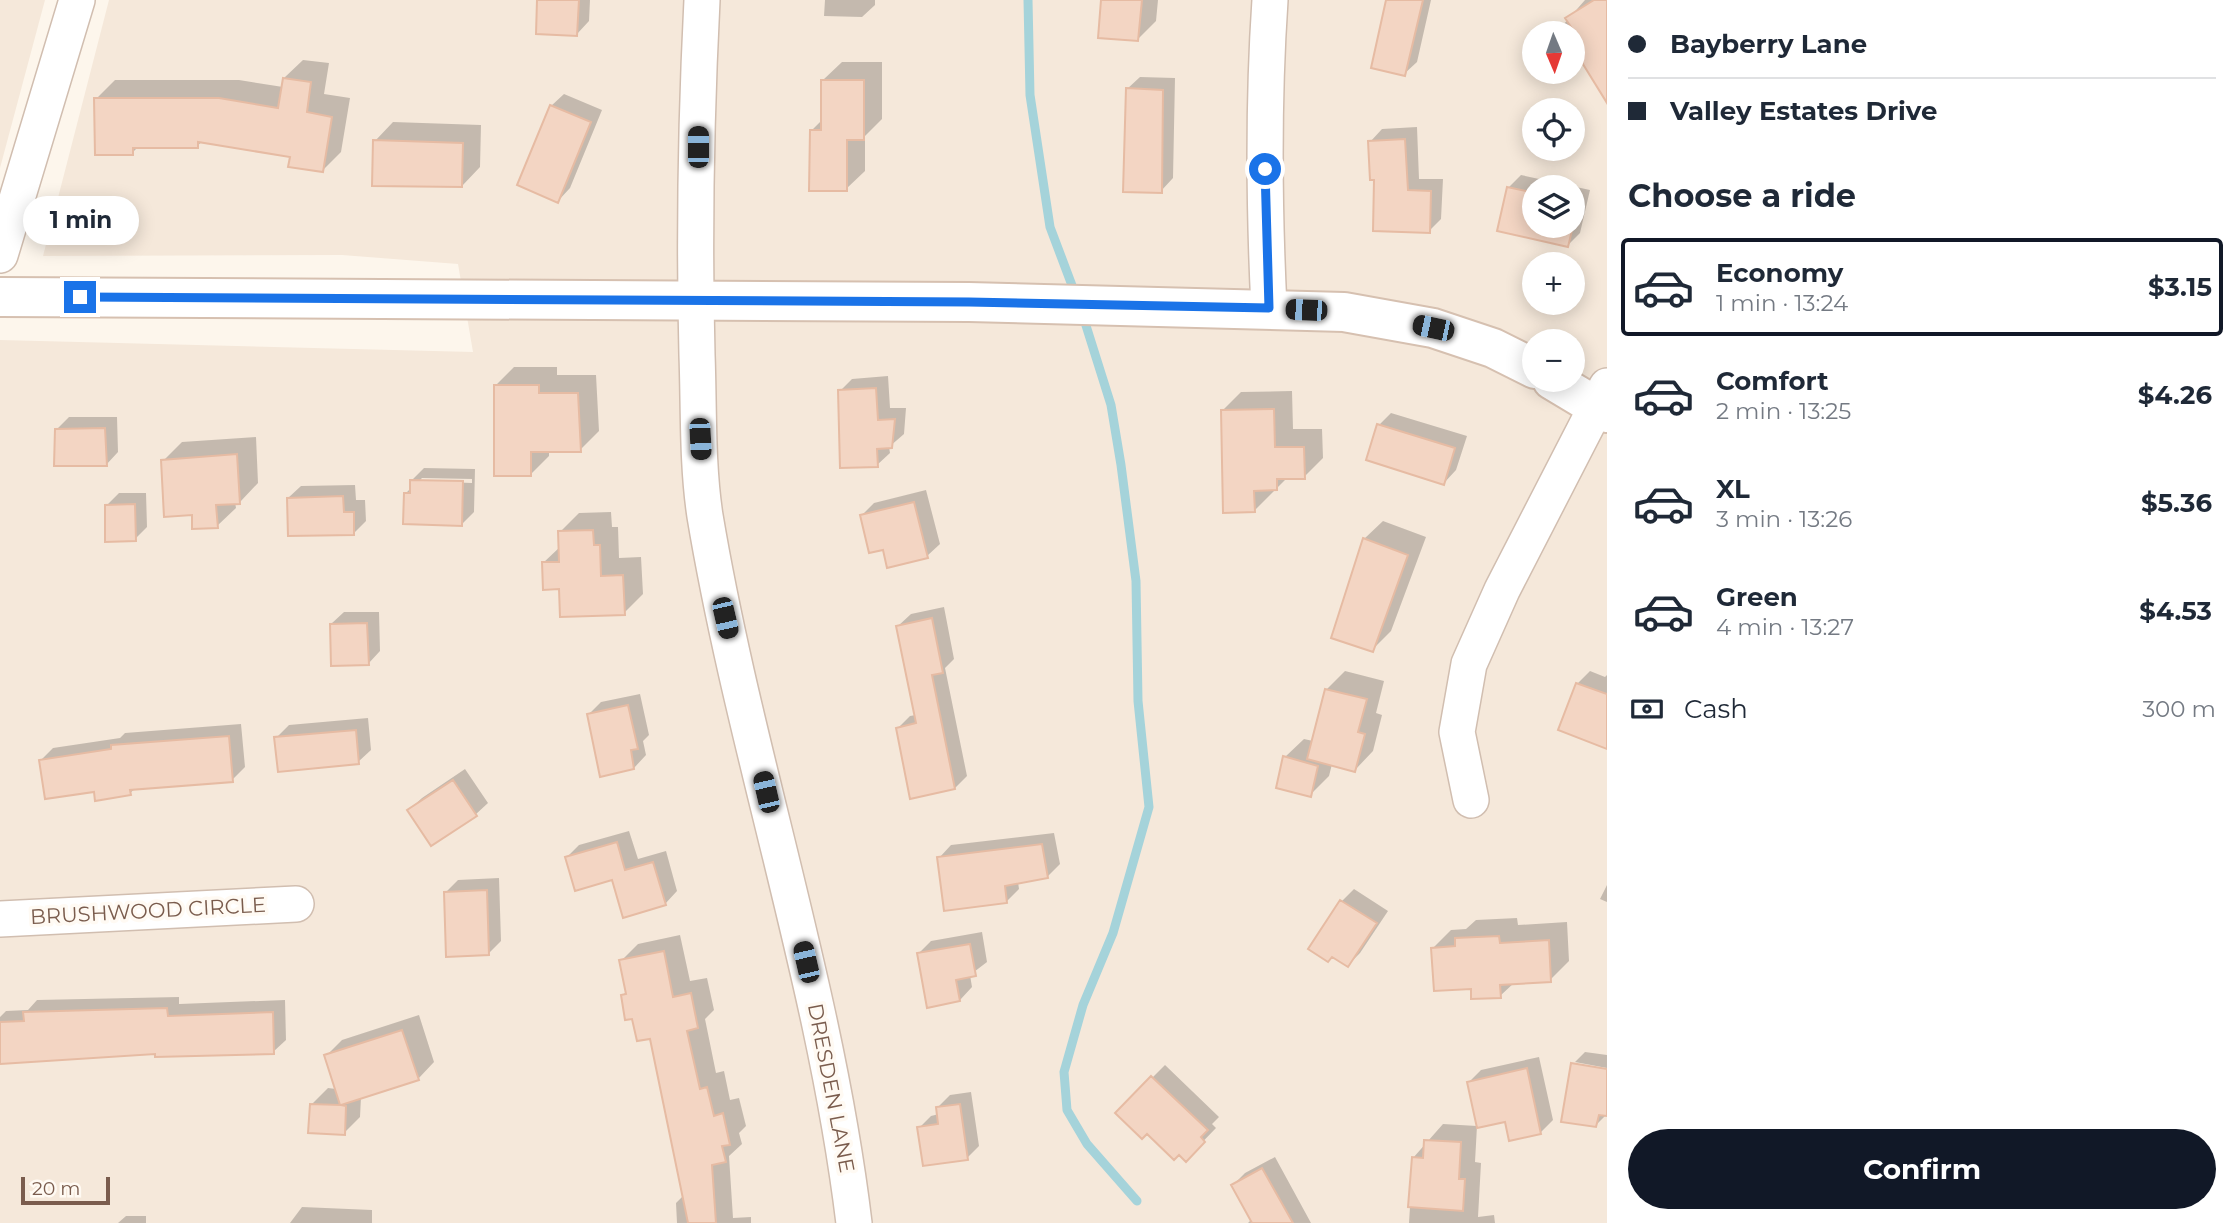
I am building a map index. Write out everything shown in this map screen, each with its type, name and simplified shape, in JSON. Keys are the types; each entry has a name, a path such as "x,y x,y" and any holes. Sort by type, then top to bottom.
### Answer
{"street":[{"path":"0,255 77,0"},
{"name":"DRESDEN LANE","path":"702,0 698,75 696,302 705,513 725,618 824,1041 853,1223"},
{"path":"1269,308 1265,224 1266,53 1270,0"},
{"path":"0,297 969,302 1269,308 1345,312 1433,328 1493,348 1522,362"},
{"path":"1471,800 1457,732 1469,664 1502,590 1604,402 1580,392"},
{"name":"BRUSHWOOD CIRCLE","path":"0,919 296,904"}],"shaded area":[{"path":"0,0 45,0 0,168"},
{"path":"109,0 1607,0 1607,1223 0,1223 0,340 473,352 458,264 342,255 43,256"}],"building":[{"path":"537,0 579,0 577,36 536,34"},
{"path":"1101,0 1142,0 1138,41 1098,38"},
{"path":"1386,0 1423,0 1405,76 1371,68"},
{"path":"1594,0 1607,0 1607,103 1586,69 1586,21 1567,21 1565,18"},
{"path":"283,78 311,82 307,112 332,117 323,172 288,167 290,157 198,142 198,148 133,148 133,155 95,155 94,98 219,98 278,108"},
{"path":"821,80 864,80 864,140 847,140 847,191 809,191 810,130 821,130"},
{"path":"1126,88 1163,90 1162,193 1123,192"},
{"path":"550,105 591,122 558,203 517,185"},
{"path":"1405,139 1408,190 1431,191 1430,233 1373,231 1374,180 1370,180 1368,141"},
{"path":"373,140 463,143 462,187 372,186"},
{"path":"1507,187 1522,190 1522,237 1497,231"},
{"path":"1528,238 1570,238 1568,247"},
{"path":"494,385 539,385 539,393 578,393 581,452 531,452 531,476 494,476"},
{"path":"876,388 878,420 895,419 892,448 877,449 878,467 840,468 838,390"},
{"path":"1274,409 1275,447 1304,447 1305,479 1277,479 1277,490 1254,491 1255,512 1223,513 1221,410"},
{"path":"1377,424 1455,448 1444,485 1366,460"},
{"path":"105,428 107,466 54,466 55,429"},
{"path":"237,454 240,504 216,505 218,528 192,529 192,515 164,517 161,460"},
{"path":"410,480 463,481 462,526 403,524 404,493 410,493"},
{"path":"343,496 344,512 354,512 354,535 288,536 287,498"},
{"path":"914,502 928,558 887,568 883,550 869,553 860,515"},
{"path":"135,504 136,541 105,542 105,505"},
{"path":"593,530 594,545 600,545 601,576 623,575 625,615 560,617 559,589 543,590 542,562 559,562 558,531"},
{"path":"1363,538 1408,555 1373,652 1331,638"},
{"path":"932,618 943,673 932,675 955,789 910,799 896,728 916,723 896,626"},
{"path":"367,623 369,665 331,666 330,624"},
{"path":"1576,683 1607,694 1607,749 1558,730"},
{"path":"1325,689 1367,699 1358,732 1365,734 1355,772 1307,759"},
{"path":"628,705 638,749 631,750 634,769 600,777 587,714"},
{"path":"356,730 359,764 278,772 274,737"},
{"path":"229,736 233,782 130,790 131,795 95,801 94,792 45,799 39,760 111,749 111,745"},
{"path":"1283,756 1318,766 1311,797 1276,788"},
{"path":"453,780 477,816 431,846 407,810"},
{"path":"617,842 625,870 653,862 666,905 623,918 612,880 575,891 565,857"},
{"path":"1042,844 1048,878 1005,886 1007,903 944,911 937,857"},
{"path":"487,890 489,955 446,957 444,892"},
{"path":"1340,900 1377,923 1348,967 1332,957 1328,962 1308,949"},
{"path":"1499,936 1500,943 1549,940 1551,982 1500,985 1501,998 1471,999 1471,989 1434,991 1431,948 1455,946 1455,938"},
{"path":"970,944 976,976 956,980 960,1001 927,1008 917,953"},
{"path":"664,951 673,997 691,993 698,1028 687,1031 700,1089 707,1087 714,1116 723,1113 730,1145 722,1146 726,1162 712,1165 716,1223 688,1223 650,1039 637,1041 632,1019 625,1020 621,995 626,994 619,960"},
{"path":"167,1008 168,1016 273,1012 274,1054 155,1057 155,1054 0,1064 0,1022 24,1021 23,1012"},
{"path":"402,1030 419,1080 341,1105 346,1106 345,1135 308,1133 310,1104 340,1105 324,1055"},
{"path":"1571,1063 1607,1069 1607,1116 1599,1115 1596,1127 1561,1122"},
{"path":"1527,1068 1541,1134 1509,1141 1505,1122 1477,1128 1467,1082"},
{"path":"1151,1076 1208,1130 1201,1137 1205,1142 1186,1162 1179,1155 1174,1160 1147,1134 1142,1139 1115,1113"},
{"path":"960,1104 968,1160 923,1166 917,1127 938,1124 936,1107"},
{"path":"1424,1140 1461,1142 1459,1179 1465,1179 1463,1211 1408,1207 1412,1157 1423,1158"},
{"path":"1262,1168 1293,1223 1252,1223 1231,1185"}],"waterway":[{"path":"1028,0 1030,95 1050,227 1076,296"},
{"path":"1083,316 1111,405 1121,465 1136,581 1138,701 1149,807 1113,933 1083,1005 1064,1072 1067,1110 1087,1144 1137,1201"}],"route":[{"path":"80,297 969,302 1269,308 1265,169"}]}
